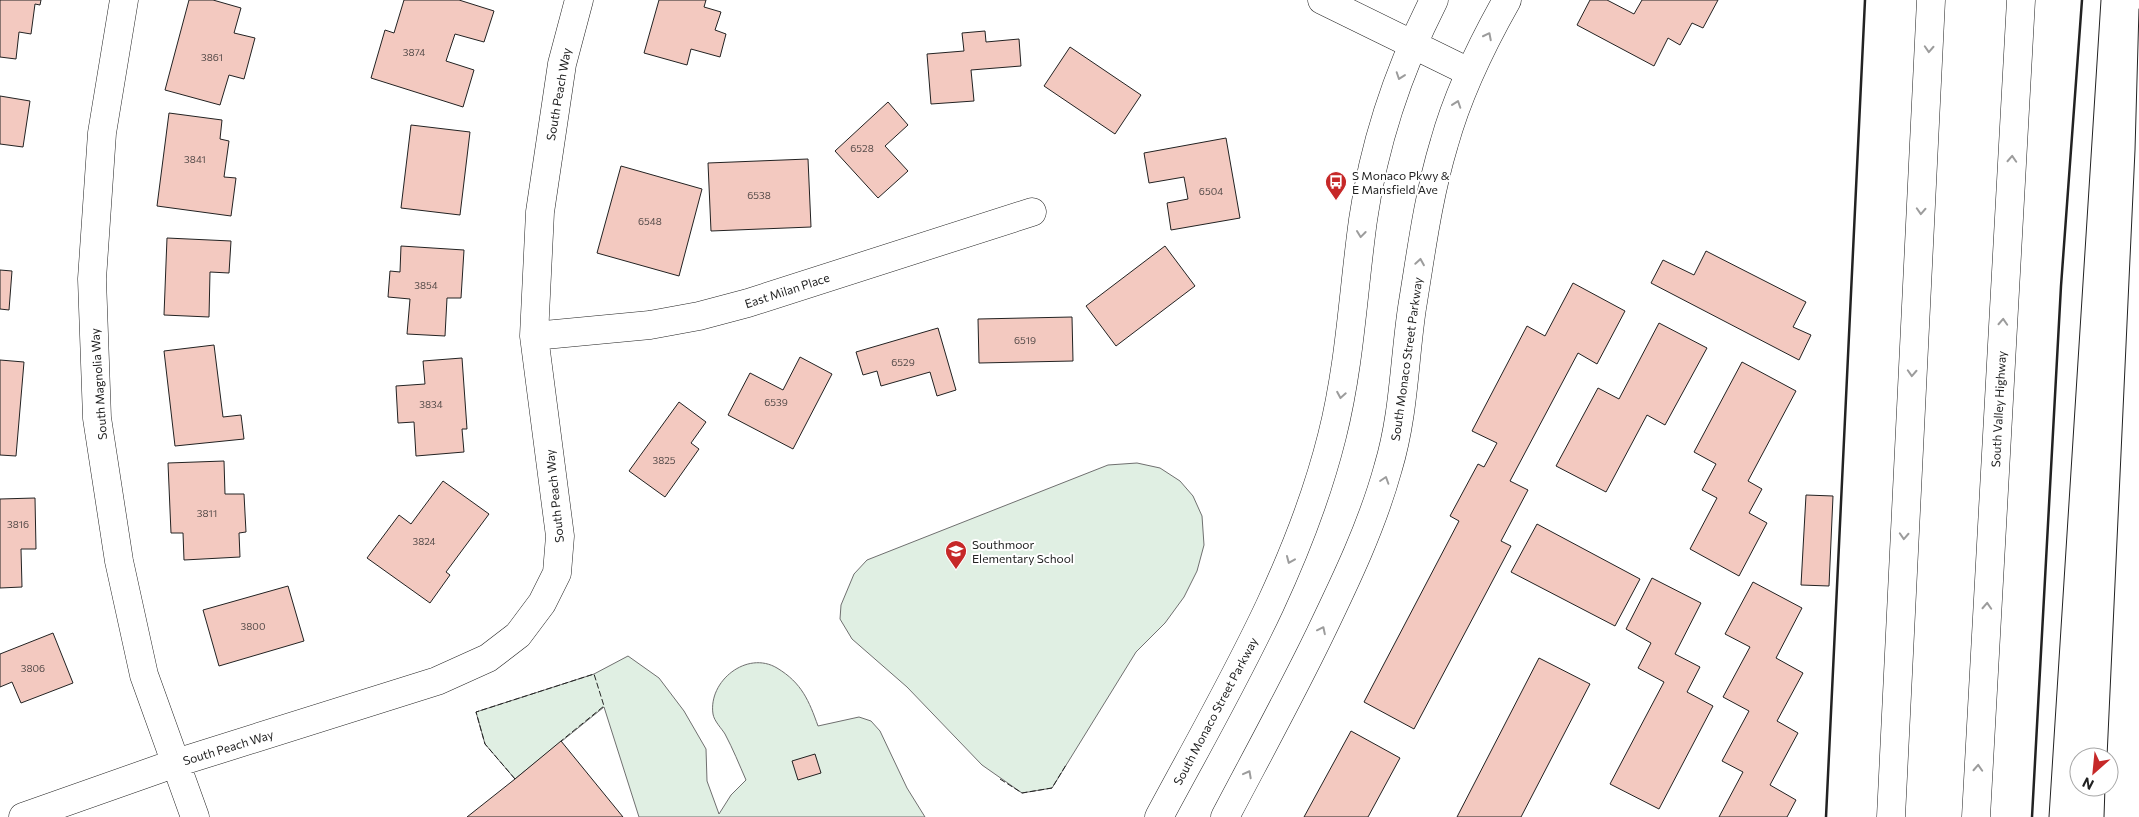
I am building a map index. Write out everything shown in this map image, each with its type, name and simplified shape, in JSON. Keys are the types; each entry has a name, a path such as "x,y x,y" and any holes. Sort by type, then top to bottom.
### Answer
{"main road":[{"name":"South Magnolia Way","path":"124,0 102,133 92,279 98,418 119,561 144,676 195,817"},
{"name":"South Peach Way","path":"23,817 176,763 438,681 488,658 518,635 542,602 557,573 560,536 534,336 541,203 562,64 579,0"},
{"path":"1322,0 1412,42 1469,72"},
{"name":"South Monaco Street Parkway","path":"1159,817 1247,654 1298,540 1321,475 1339,407 1347,360 1364,218 1374,163 1386,116 1412,42 1434,0"},
{"name":"South Monaco Street Parkway","path":"1225,817 1297,681 1348,576 1367,531 1386,477 1400,419 1412,310 1431,197 1443,145 1469,72 1507,0"},
{"path":"1891,817 1931,0"},
{"name":"South Valley Highway","path":"1976,817 2021,0"},
{"name":"East Milan Place","path":"534,336 650,325 699,316 748,303 1032,212"}],"green space":[{"path":"1137,463 1160,468 1180,481 1193,496 1202,516 1204,545 1197,571 1184,597 1165,623 1136,652 1052,788 1022,793 982,765 907,687 852,639 840,619 841,605 854,574 867,560 1108,465"},
{"path":"628,656 659,678 684,711 706,749 707,781 719,814 731,795 746,780 725,734 716,722 713,714 713,702 723,680 732,672 742,666 765,663 786,674 799,686 808,701 818,726 859,717 871,721 880,731 907,788 925,817 639,817 604,707 515,779 485,744 476,712 594,674"}],"building":[{"path":"0,0 41,0 40,5 35,4 31,34 19,32 16,59 0,57"},
{"path":"189,0 213,0 241,8 234,33 255,38 244,79 229,75 220,105 165,90"},
{"path":"404,0 459,0 494,11 484,42 455,34 446,61 474,70 463,107 371,78 385,30 394,33"},
{"path":"659,0 706,0 704,7 721,12 715,30 726,34 720,57 691,49 687,65 644,53"},
{"path":"1590,0 1607,0 1634,14 1642,0 1718,0 1703,28 1692,23 1680,45 1668,38 1654,66 1577,25"},
{"path":"985,31 986,42 1019,39 1021,66 971,70 974,101 931,104 927,54 964,51 962,33"},
{"path":"1070,47 1141,95 1115,134 1044,86"},
{"path":"0,96 30,101 23,147 0,144"},
{"path":"888,102 908,125 885,146 908,171 878,198 835,151"},
{"path":"169,113 222,120 220,139 229,141 224,177 236,178 231,216 157,206"},
{"path":"411,125 470,132 460,215 401,208"},
{"path":"1226,138 1240,218 1171,230 1167,203 1188,199 1184,177 1149,183 1144,153"},
{"path":"808,159 811,227 711,231 708,163"},
{"path":"621,166 702,189 679,276 597,253"},
{"path":"167,238 231,241 229,273 210,272 209,317 164,315"},
{"path":"401,246 464,250 461,298 447,298 445,336 407,334 410,299 388,297 390,271 400,272"},
{"path":"1165,246 1195,286 1116,346 1086,306"},
{"path":"1706,251 1806,302 1793,327 1811,335 1799,360 1651,283 1663,260 1694,275"},
{"path":"0,270 12,271 9,310 0,309"},
{"path":"1573,283 1625,311 1597,364 1578,353 1510,481 1528,490 1501,541 1511,546 1414,729 1364,702 1459,521 1450,516 1478,464 1484,467 1497,443 1472,431 1527,326 1545,336"},
{"path":"1072,317 1073,361 979,363 978,319"},
{"path":"1659,323 1707,348 1665,425 1647,415 1606,492 1556,466 1598,388 1619,399"},
{"path":"938,328 956,390 937,396 930,372 881,386 877,371 863,375 856,352"},
{"path":"214,345 223,417 241,415 244,439 175,446 164,351"},
{"path":"800,357 832,374 793,449 728,415 750,373 783,390"},
{"path":"462,358 467,429 462,429 464,452 416,456 414,422 398,423 396,386 425,384 423,361"},
{"path":"0,360 24,362 16,456 0,455"},
{"path":"1742,362 1796,391 1748,481 1762,489 1749,513 1767,523 1739,576 1690,549 1717,498 1702,490 1716,464 1694,452"},
{"path":"679,402 706,422 691,443 699,449 665,497 629,471"},
{"path":"224,461 225,494 244,494 246,532 239,533 240,557 184,560 183,533 171,533 168,463"},
{"path":"443,481 489,514 446,572 450,575 430,603 367,558 399,515 411,524"},
{"path":"1806,495 1833,496 1829,586 1801,585"},
{"path":"35,498 36,549 21,549 22,587 0,588 0,499"},
{"path":"1537,524 1640,579 1615,626 1511,572"},
{"path":"1652,578 1701,603 1675,654 1700,667 1687,692 1713,706 1659,809 1610,784 1664,682 1638,668 1651,643 1626,629"},
{"path":"1753,582 1802,608 1776,658 1803,673 1777,721 1798,733 1770,785 1796,800 1787,817 1719,817 1743,772 1722,761 1749,711 1723,697 1750,647 1725,634"},
{"path":"288,586 304,641 219,666 203,610"},
{"path":"53,633 73,683 21,703 12,682 0,687 0,654"},
{"path":"1539,658 1590,684 1521,817 1457,817"},
{"path":"1351,731 1400,758 1368,817 1304,817"},
{"path":"561,741 623,817 467,817 515,779"},
{"path":"815,754 821,773 798,780 792,761"}],"tram line":[{"path":"2049,817 2101,0"},
{"path":"2107,747 2135,150 2139,9"},
{"path":"2104,817 2105,797"}],"fence":[{"path":"515,779 485,744 476,712 594,674 604,706 561,741"},
{"path":"1000,779 1022,793 1052,788 1066,765"}],"wall":[{"path":"1826,817 1865,0"},
{"path":"2032,817 2061,286 2082,0"}],"place":[{"name":"S Monaco Pkwy & E Mansfield Ave","path":"1336,201"},
{"name":"Southmoor Elementary School","path":"956,570"}]}
